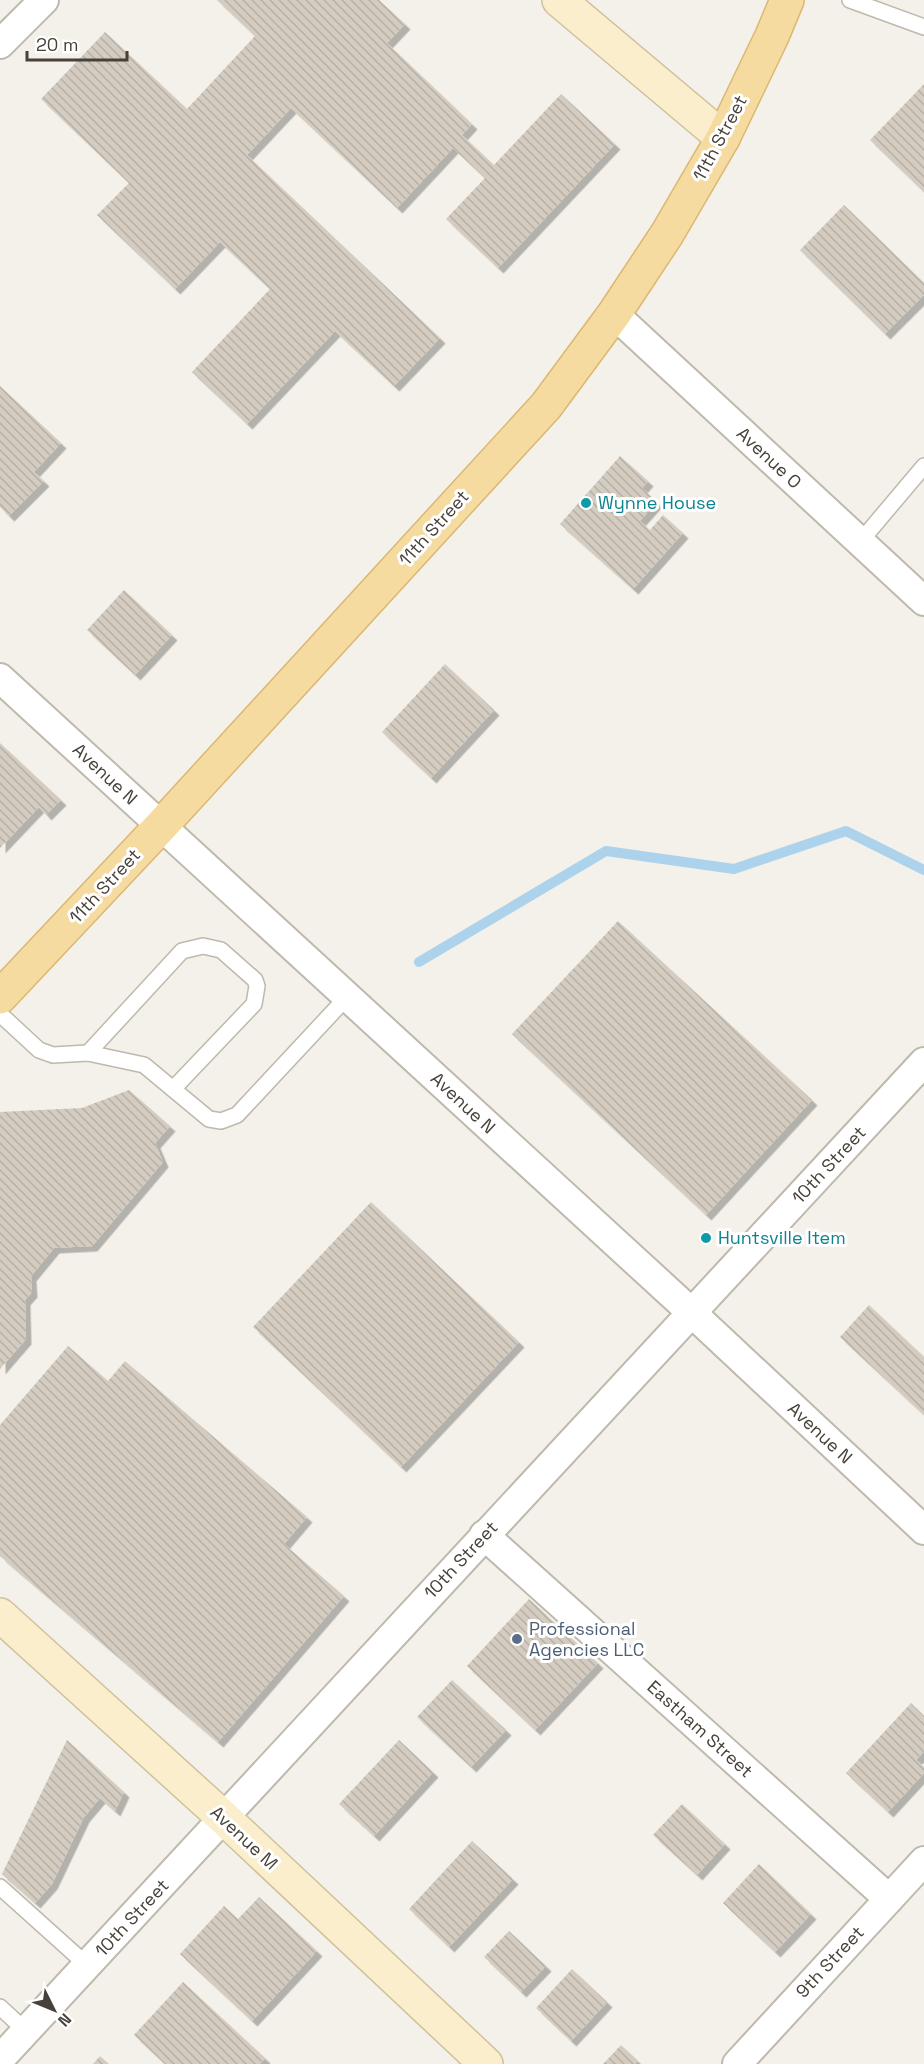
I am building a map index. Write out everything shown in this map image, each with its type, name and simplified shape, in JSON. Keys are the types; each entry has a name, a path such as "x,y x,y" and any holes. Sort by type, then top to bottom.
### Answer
{"main road":[{"path":"559,0 723,138"},
{"name":"11th Street","path":"0,997 161,826 546,406 614,314 667,234 723,138 787,0"},
{"name":"Avenue M","path":"0,1615 225,1819 486,2064"}],"street":[{"path":"0,44 44,0"},
{"name":"Avenue O","path":"614,314 924,601"},
{"name":"Avenue N","path":"0,678 691,1312 924,1530"},
{"name":"10th Street","path":"0,2059 225,1819 484,1535 924,1062"},
{"name":"Eastham Street","path":"484,1535 889,1899"},
{"name":"9th Street","path":"737,2064 924,1861"}],"lane":[{"path":"850,0 924,27"},
{"path":"860,542 924,466"},
{"path":"88,1053 183,951 203,946 221,950 255,980 257,986 254,1004 173,1089"},
{"path":"0,1014 39,1050 53,1054 88,1053 144,1065 209,1119 220,1120 237,1115 347,997"},
{"path":"0,1887 88,1966"},
{"path":"0,2007 27,2032"}],"building":[{"path":"217,0 379,0 405,24 387,43 472,124 462,135 494,165 561,94 615,144 498,268 446,219 485,178 453,148 397,208 291,108 247,155 440,338 394,386 335,331 247,424 192,372 270,289 220,242 175,289 97,215 129,183 41,99 105,32 187,109 255,36"},
{"path":"924,84 924,192 870,140"},
{"path":"844,205 924,283 924,295 885,334 800,250"},
{"path":"0,386 61,443 34,472 44,481 9,516 0,507"},
{"path":"620,456 648,481 642,488 657,502 640,521 650,530 663,515 683,533 633,589 560,524"},
{"path":"124,590 172,635 135,675 87,630"},
{"path":"445,664 494,710 431,778 382,732"},
{"path":"0,743 61,800 46,815 39,807 0,848"},
{"path":"618,921 812,1100 706,1215 512,1034"},
{"path":"129,1090 170,1126 155,1143 163,1162 92,1246 54,1248 31,1276 32,1292 25,1300 26,1339 0,1369 0,1112 82,1108"},
{"path":"371,1202 519,1342 401,1467 253,1327"},
{"path":"869,1305 924,1357 924,1415 840,1337"},
{"path":"68,1346 108,1381 125,1361 307,1517 284,1544 344,1596 218,1742 0,1556 0,1425"},
{"path":"529,1599 598,1663 535,1730 467,1666"},
{"path":"452,1680 506,1730 471,1767 417,1717"},
{"path":"911,1703 924,1716 924,1751 916,1760 924,1767 924,1773 888,1812 846,1773"},
{"path":"67,1740 124,1792 115,1811 100,1798 84,1817 52,1884 35,1903 2,1874"},
{"path":"399,1740 433,1772 374,1836 339,1804"},
{"path":"682,1804 725,1844 697,1875 653,1835"},
{"path":"472,1841 513,1879 449,1947 409,1909"},
{"path":"759,1864 811,1914 775,1952 723,1903"},
{"path":"259,1897 317,1951 252,2021 180,1954 224,1906 238,1919"},
{"path":"509,1931 546,1966 521,1992 484,1957"},
{"path":"572,1969 607,2002 571,2041 536,2008"},
{"path":"183,1982 265,2058 260,2064 165,2064 134,2035"},
{"path":"621,2045 638,2061 635,2064 603,2064"},
{"path":"100,2056 109,2064 93,2064"}],"waterway":[{"path":"419,962 606,851 734,869 846,831 924,870"}],"place":[{"name":"Wynne House","path":"586,503"},
{"name":"Huntsville Item","path":"706,1238"},
{"name":"Professional Agencies LLC","path":"517,1639"}]}
